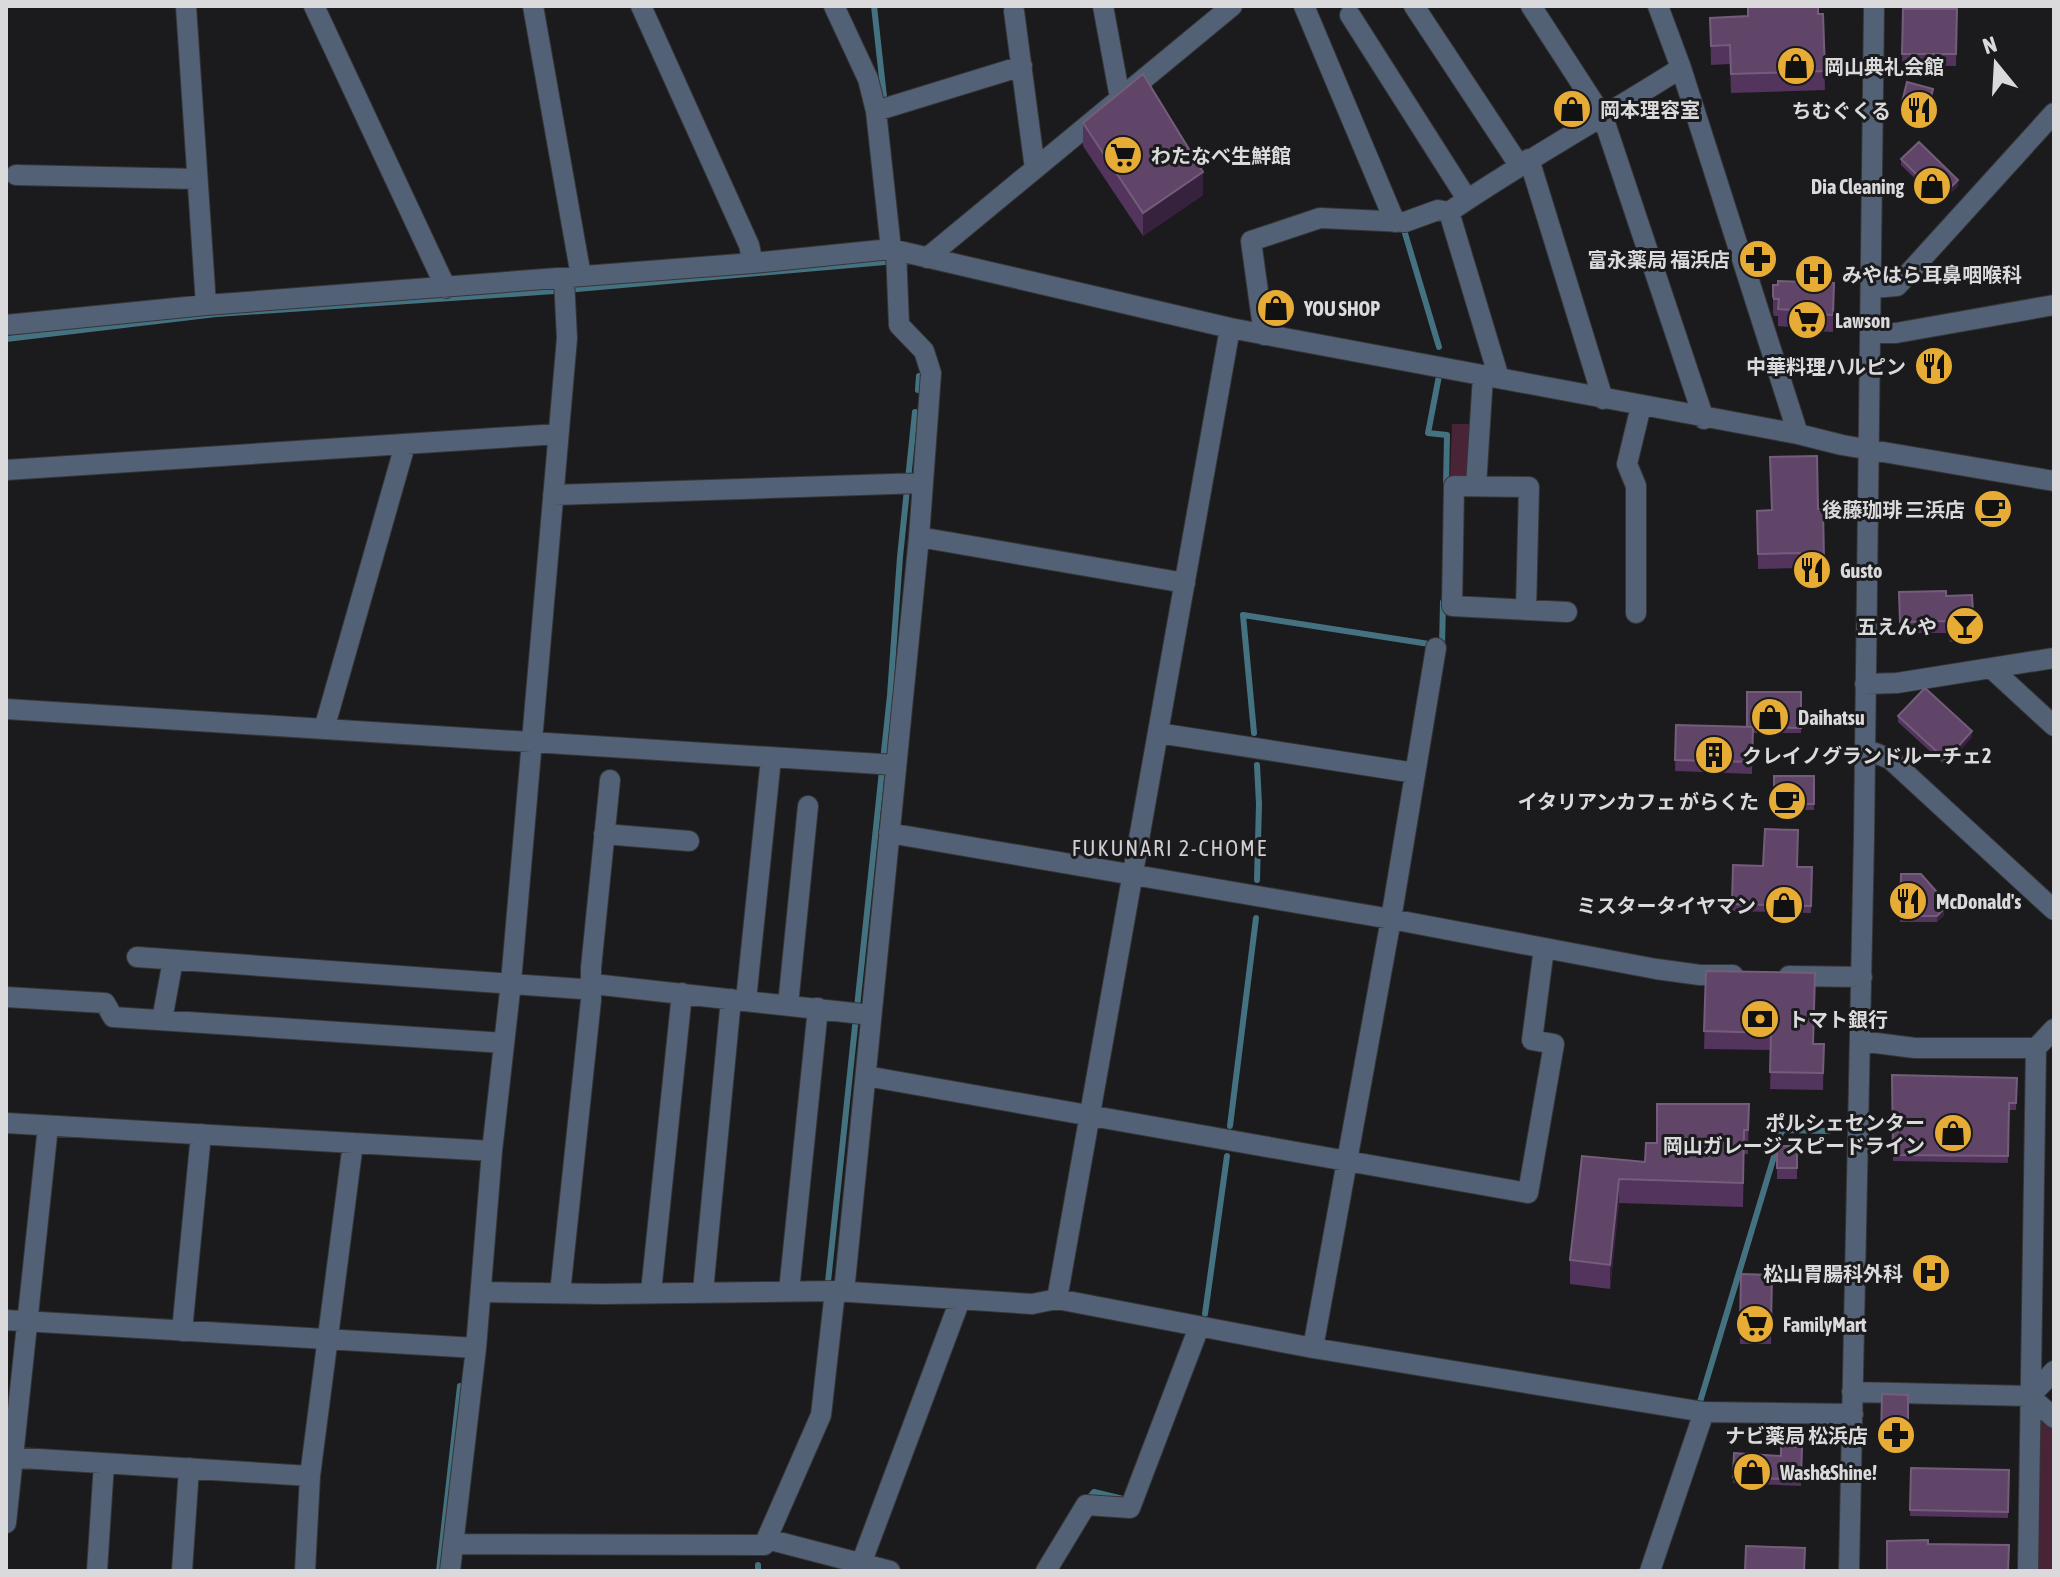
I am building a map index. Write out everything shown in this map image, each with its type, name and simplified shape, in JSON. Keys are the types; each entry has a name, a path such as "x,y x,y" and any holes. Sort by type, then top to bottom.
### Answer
{"street":[{"path":"186,6 206,305"},
{"path":"314,6 446,288"},
{"path":"450,1571 476,1348 492,1151 511,982 567,338 568,284 533,6"},
{"path":"641,6 749,245 753,263"},
{"path":"454,1544 764,1545 821,1415 840,1292 866,1076 861,1014 889,833 886,764 919,537 913,484 931,373 924,351 899,325 882,109 834,6"},
{"path":"1103,6 1120,98"},
{"path":"927,258 1232,6"},
{"path":"1304,6 1395,222"},
{"path":"1414,6 1524,162 1603,399"},
{"path":"1531,6 1603,117 1704,419"},
{"path":"1658,6 1681,68 1798,434"},
{"path":"1849,1571 1862,977 1874,6"},
{"path":"1014,11 1035,169"},
{"path":"1350,15 1467,199"},
{"path":"882,109 1022,66"},
{"path":"1264,335 1251,241 1320,218 1405,222 1438,210 1449,212 1524,162 1681,68"},
{"path":"1872,288 1897,286 2054,113"},
{"path":"16,175 197,179"},
{"path":"1449,212 1491,377 1476,486"},
{"path":"6,325 206,305 446,288 568,284 893,250 1264,335 1704,419 2054,481"},
{"path":"1872,333 1896,333 2054,305"},
{"path":"1057,1299 1230,328"},
{"path":"1636,613 1636,486 1627,464 1641,406"},
{"path":"6,470 558,434"},
{"path":"324,729 405,445"},
{"path":"553,495 913,484"},
{"path":"1526,610 1529,487 1454,486 1452,606 1526,610 1567,612"},
{"path":"919,537 1185,583"},
{"path":"1313,1348 1391,919 1436,648"},
{"path":"1865,684 1897,683 2054,658"},
{"path":"1991,668 2054,726"},
{"path":"6,709 886,764"},
{"path":"1158,733 1415,773"},
{"path":"1865,749 1890,759 2054,910"},
{"path":"703,1291 771,758"},
{"path":"560,1293 610,780"},
{"path":"788,1005 808,806"},
{"path":"889,833 1685,973 1862,977"},
{"path":"604,834 689,841"},
{"path":"866,1076 1528,1193 1554,1044 1532,1040 1544,948"},
{"path":"137,957 582,989 602,985 861,1014"},
{"path":"162,1020 173,960"},
{"path":"651,1292 682,993"},
{"path":"6,997 105,1003 113,1017 504,1043"},
{"path":"789,1291 818,1008"},
{"path":"2028,1571 2036,1048 2054,1029"},
{"path":"1860,1041 1915,1048 2036,1048"},
{"path":"6,1123 492,1151"},
{"path":"6,1523 10,1457 29,1321 48,1126"},
{"path":"182,1331 201,1134"},
{"path":"305,1571 310,1476 353,1143"},
{"path":"481,1292 840,1292 1032,1304 1057,1299 1313,1348 1704,1412 1853,1414"},
{"path":"861,1564 960,1300"},
{"path":"6,1320 476,1348"},
{"path":"1046,1571 1086,1505 1130,1508 1199,1327"},
{"path":"2030,1396 2054,1371"},
{"path":"1852,1392 2030,1396 2054,1418"},
{"path":"1650,1571 1704,1412"},
{"path":"10,1457 310,1476"},
{"path":"97,1571 104,1463"},
{"path":"182,1571 189,1468"},
{"path":"767,1539 890,1571"}],"shaded area":[{"path":"1452,424 1474,424 1472,479 1450,478"},
{"path":"2043,1417 2054,1427 2054,1571 2038,1571 2039,1419"}],"building":[{"path":"1748,6 1818,6 1818,14 1823,14 1825,71 1731,74 1730,45 1711,46 1710,18 1748,16"},
{"path":"1903,9 1957,9 1956,54 1902,54"},
{"path":"1143,74 1203,172 1143,213 1083,123"},
{"path":"1907,82 1933,89 1926,117 1900,110"},
{"path":"1919,142 1958,180 1940,198 1901,159"},
{"path":"1778,281 1834,283 1833,315 1791,313 1791,310 1778,309 1779,299 1774,299 1773,285 1778,285"},
{"path":"1817,456 1818,509 1823,509 1824,560 1800,561 1800,553 1758,554 1757,511 1772,510 1770,457"},
{"path":"1946,591 1946,596 1972,595 1974,630 1950,631 1950,621 1900,622 1899,592"},
{"path":"1925,688 1972,731 1946,760 1898,716"},
{"path":"1747,692 1801,692 1801,728 1747,727"},
{"name":"クレイノグランドルーチェ2","path":"1676,725 1753,727 1752,762 1675,760"},
{"path":"1774,776 1814,776 1814,804 1774,804"},
{"path":"1765,829 1798,830 1797,867 1812,867 1811,906 1732,904 1733,865 1763,866"},
{"path":"1901,874 1921,874 1943,899 1944,909 1937,916 1900,916"},
{"name":"トマト銀行","path":"1706,971 1815,973 1813,1044 1824,1044 1823,1073 1770,1072 1771,1033 1704,1031"},
{"path":"1892,1075 2017,1078 2016,1103 2009,1103 2008,1156 1893,1155"},
{"path":"1657,1104 1749,1104 1748,1130 1744,1130 1743,1183 1619,1179 1610,1265 1570,1260 1582,1156 1645,1162 1646,1143 1657,1143"},
{"path":"1777,1146 1797,1146 1797,1168 1777,1168"},
{"path":"1741,1274 1772,1275 1771,1327 1740,1327"},
{"path":"1882,1394 1908,1395 1908,1439 1881,1439"},
{"path":"1781,1446 1802,1447 1801,1480 1733,1477 1734,1453 1781,1456"},
{"path":"1911,1468 2009,1470 2008,1512 1910,1510"},
{"path":"1928,1540 1928,1544 2009,1545 2008,1571 1887,1571 1887,1541"},
{"path":"1746,1546 1805,1548 1804,1571 1745,1571"}],"waterway":[{"path":"874,6 885,106"},
{"path":"1404,230 1439,347"},
{"path":"6,339 216,314 554,291 885,262"},
{"path":"918,390 919,376"},
{"path":"1439,376 1428,433 1447,435 1446,487"},
{"path":"828,1282 890,695 915,412"},
{"path":"1254,733 1243,615 1442,646 1443,602"},
{"path":"1257,765 1257,880"},
{"path":"1230,1126 1256,918"},
{"path":"1700,1402 1782,1130 1828,1131"},
{"path":"1205,1314 1227,1156"},
{"path":"439,1571 460,1386"},
{"path":"1087,1500 1094,1492 1123,1499"},
{"path":"758,1565 758,1571"}],"place":[{"name":"岡山典礼会館","path":"1796,66"},
{"name":"岡本理容室","path":"1572,109"},
{"name":"ちむぐくる","path":"1919,110"},
{"name":"わたなべ生鮮館","path":"1123,155"},
{"name":"Dia Cleaning","path":"1932,186"},
{"name":"富永薬局 福浜店","path":"1758,259"},
{"name":"みやはら耳鼻咽喉科","path":"1814,274"},
{"name":"YOU SHOP","path":"1276,308"},
{"name":"Lawson","path":"1807,320"},
{"name":"中華料理ハルピン","path":"1934,366"},
{"name":"後藤珈琲 三浜店","path":"1993,509"},
{"name":"Gusto","path":"1812,570"},
{"name":"五えんや","path":"1965,626"},
{"name":"Daihatsu","path":"1770,717"},
{"name":"クレイノグランドルーチェ2","path":"1714,755"},
{"name":"イタリアンカフェ がらくた","path":"1787,801"},
{"name":"McDonald's","path":"1908,901"},
{"name":"ミスタータイヤマン","path":"1784,905"},
{"name":"トマト銀行","path":"1760,1019"},
{"name":"ポルシェセンター 岡山ガレージ スピードライン","path":"1953,1133"},
{"name":"松山胃腸科外科","path":"1931,1273"},
{"name":"FamilyMart","path":"1755,1324"},
{"name":"ナビ薬局 松浜店","path":"1896,1435"},
{"name":"Wash&Shine!","path":"1752,1472"}],"district":[{"name":"FUKUNARI 2-CHOME","path":"1170,848"}]}
